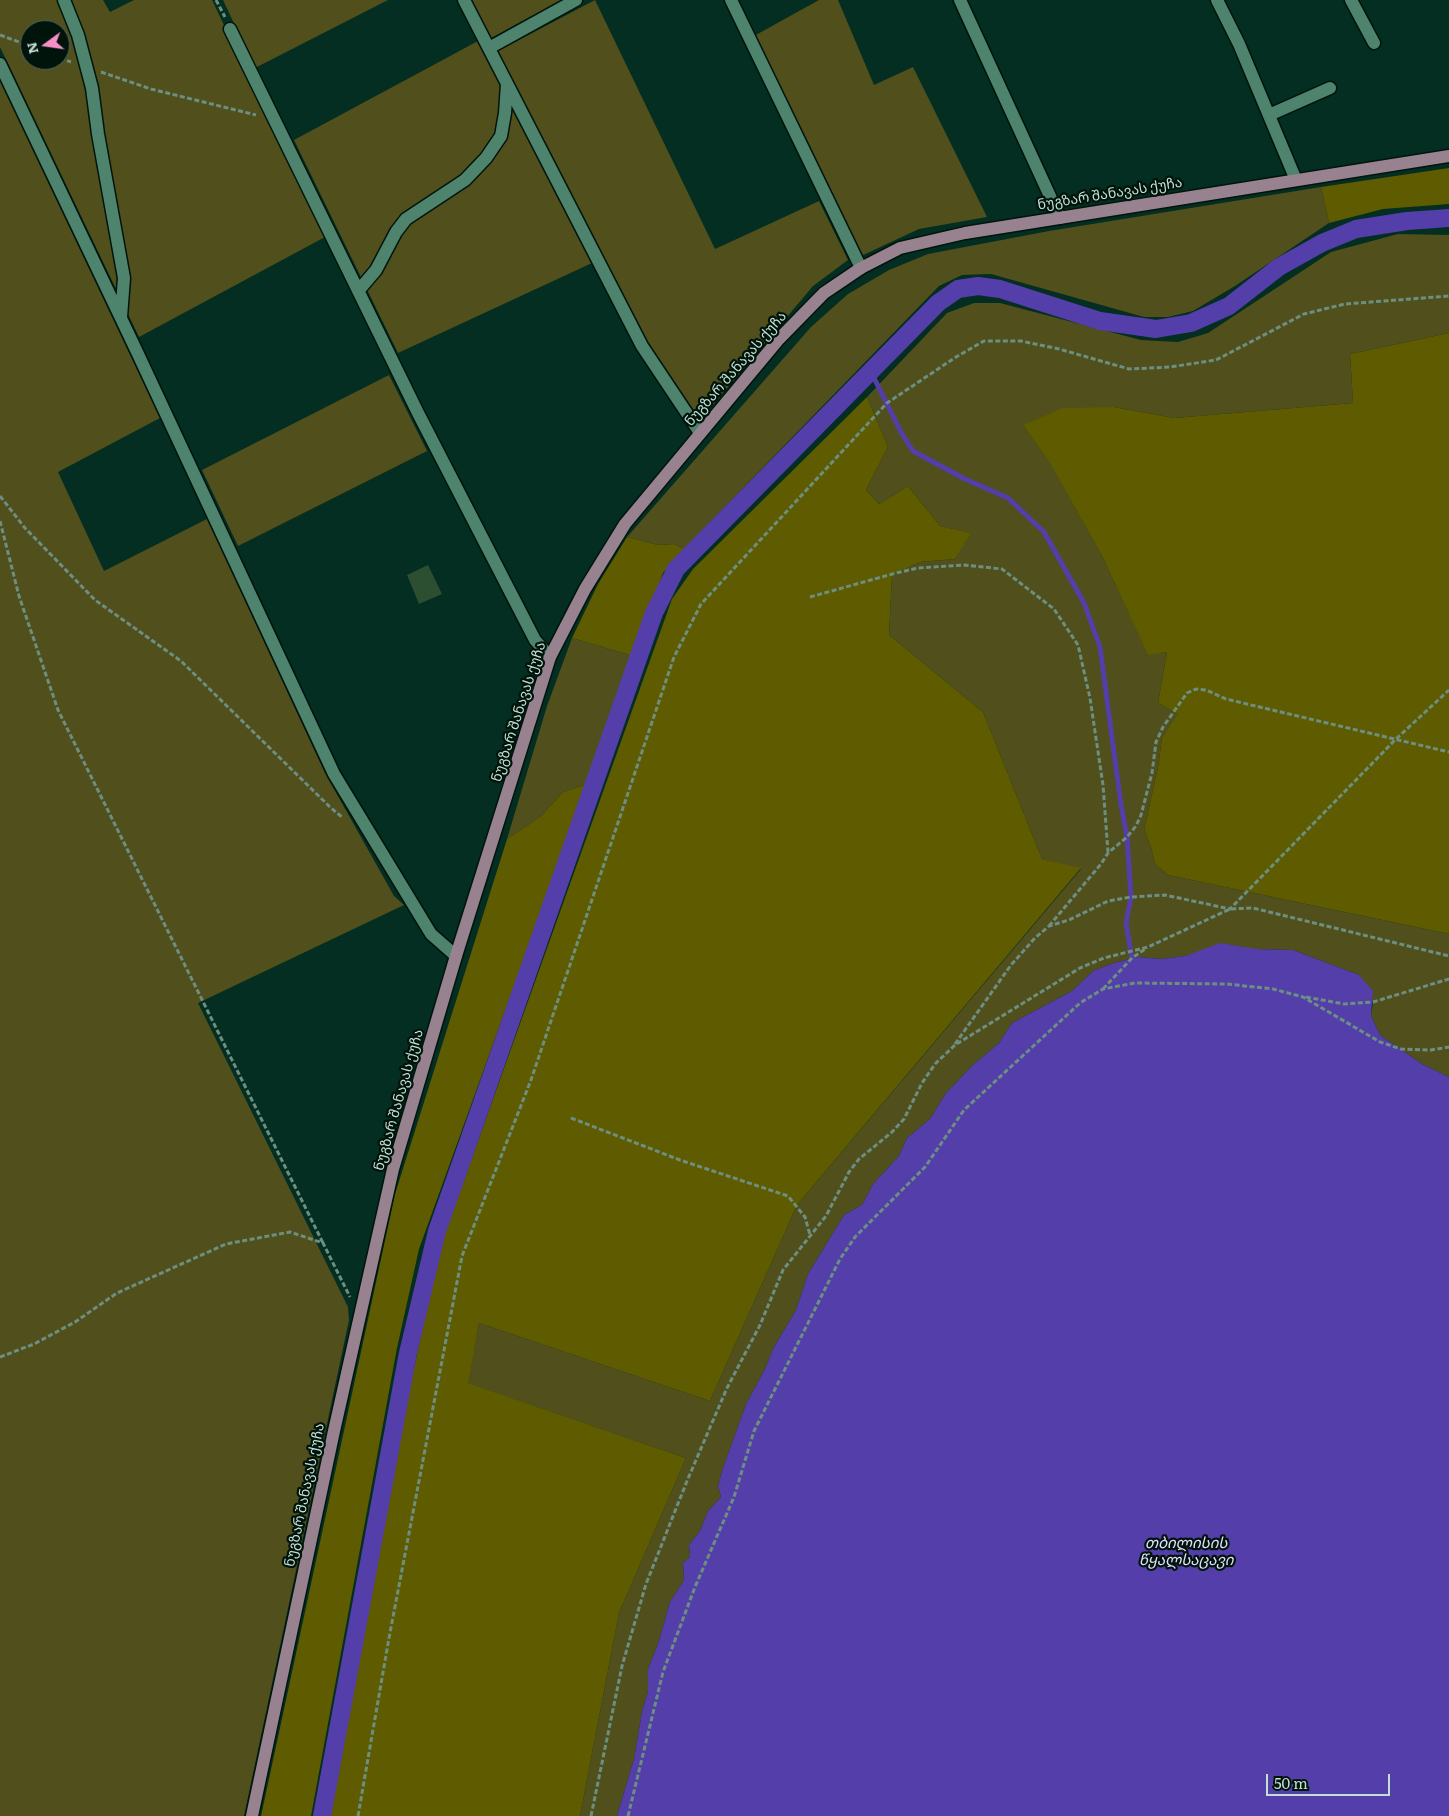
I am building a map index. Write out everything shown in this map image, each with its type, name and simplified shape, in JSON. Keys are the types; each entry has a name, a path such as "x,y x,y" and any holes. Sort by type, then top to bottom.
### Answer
{"main road":[{"name":"ნუგზარ შანავას ქუჩა","path":"252,1816 393,1169 456,956 550,657 584,589 625,524 700,433 824,292 861,268 900,248 931,240 1060,218 1449,156"}],"street":[{"path":"64,0 78,35 92,88 98,134 124,278 121,319"},
{"path":"464,0 642,346 700,433"},
{"path":"489,48 576,0"},
{"path":"731,0 861,268"},
{"path":"960,0 1060,218"},
{"path":"1217,0 1239,44 1296,180"},
{"path":"1352,0 1374,43"},
{"path":"230,29 418,413 535,640 550,657"},
{"path":"0,64 334,774 431,934 456,956"},
{"path":"359,290 376,270 396,232 406,219 465,180 486,158 501,136 507,84"},
{"path":"1269,116 1330,88"}],"path":[{"path":"216,0 230,29"},
{"path":"0,35 20,42"},
{"path":"70,61 151,88 276,120"},
{"path":"358,1816 390,1629 462,1256 531,1080 674,657 701,604 887,403 956,356 984,342 1021,342 1059,349 1129,369 1170,367 1216,360 1304,314 1345,304 1449,296"},
{"path":"0,496 24,528 95,600 181,661 330,808 345,820"},
{"path":"0,521 19,596 58,710 360,1316"},
{"path":"810,597 918,568 963,565 1002,569 1054,609 1078,645 1090,698 1103,785 1108,853"},
{"path":"591,1816 622,1666 646,1584 687,1480 727,1388 760,1325 782,1270 826,1216 849,1172 859,1159 892,1132 904,1119 922,1083 935,1064 954,1045 1011,965 1035,938 1049,926 1108,853 1127,837 1136,826 1141,815 1152,773 1156,742 1163,728 1187,693 1196,690 1206,690 1226,699 1449,752"},
{"path":"628,1816 663,1672 695,1587 734,1497 754,1431 840,1259 855,1237 925,1167 964,1110 1080,1003 1103,989 1132,958 1148,947 1230,909 1396,739 1449,690"},
{"path":"1049,926 1069,920 1108,901 1131,897 1165,895 1230,909 1254,908 1449,956"},
{"path":"954,1045 1080,968 1104,958 1148,947"},
{"path":"1103,989 1146,982 1227,984 1274,989 1303,997 1344,1004 1373,1002 1449,980"},
{"path":"1303,997 1380,1042 1401,1049 1431,1050 1449,1047"},
{"path":"571,1118 680,1160 788,1196 804,1217 810,1236"},
{"path":"0,1357 34,1344 75,1322 117,1293 226,1244 290,1232 323,1243"}],"shaded area":[{"path":"0,0 103,0 110,12 134,0 212,0 325,237 139,337 0,47"},
{"path":"223,0 388,0 255,68"},
{"path":"471,0 561,0 491,38"},
{"path":"595,0 715,249 819,201 848,260 813,286 700,420 647,341 498,51"},
{"path":"819,0 838,0 874,85 913,67 987,217 919,229 861,256 754,36"},
{"path":"478,41 592,263 398,353 294,140"},
{"path":"0,81 160,418 58,472 104,571 207,519 325,773 394,896 404,905 198,1003 348,1307 349,1320 244,1816 0,1816"},
{"path":"1449,168 1449,204 1383,209 1329,223 1321,187"},
{"path":"1321,187 1329,223 1235,286 1193,311 1168,317 1144,317 991,274 962,275 939,286 684,549 674,544 658,545 627,537 811,327 848,294 889,270 928,254 1049,231"},
{"path":"1398,234 1449,235 1449,333 1350,354 1353,403 1174,418 1114,407 1023,425 1050,462 1102,556 1148,654 1167,652 1158,703 1179,714 1162,738 1158,767 1144,830 1155,864 1168,875 1449,934 1449,1077 1422,1064 1380,1035 1371,1016 1373,1002 1359,975 1293,950 1257,949 1196,953 1161,959 1138,957 1114,963 1093,971 1072,991 1012,1023 999,1043 973,1065 946,1093 930,1119 907,1138 899,1156 873,1184 862,1205 844,1215 808,1274 796,1310 773,1349 765,1369 746,1404 722,1471 718,1486 721,1497 708,1511 700,1531 689,1545 690,1557 683,1563 684,1580 670,1602 658,1644 648,1669 648,1691 642,1712 634,1759 617,1816 580,1816 619,1613 686,1458 467,1383 479,1323 710,1401 797,1205 1081,869 1042,859 983,712 889,635 892,575 920,562 955,559 970,533 940,526 908,486 879,504 866,490 888,447 867,397 947,313 974,303 1000,303 1141,340 1178,342 1208,333 1331,252"},
{"path":"1449,333 1449,934 1168,875 1155,864 1144,830 1158,767 1162,738 1178,714 1158,703 1167,652 1148,655 1102,556 1050,463 1023,425 1063,408 1114,407 1174,418 1353,403 1350,354"},
{"path":"389,375 427,451 238,546 202,470"},
{"path":"867,397 888,447 866,490 879,504 908,486 940,526 971,533 955,559 920,562 892,575 889,635 983,712 1042,859 1081,868 797,1205 710,1401 479,1323 468,1383 686,1458 619,1613 580,1816 327,1816 388,1491 439,1250 672,599 693,569"},
{"path":"627,537 658,545 674,544 684,549 663,573 633,656 572,638 598,584"},
{"path":"572,638 633,656 587,784 563,792 541,816 507,839 547,706"},
{"path":"587,784 419,1249 397,1348 311,1816 261,1816 395,1194 507,839 541,816 563,792"}],"water":[{"name":"თბილისის წყალსაცავი","path":"1220,943 1257,949 1293,950 1359,975 1373,991 1371,1016 1380,1035 1422,1064 1449,1077 1449,1816 617,1816 634,1759 642,1712 648,1691 648,1669 658,1644 670,1602 684,1580 683,1563 690,1557 689,1545 700,1531 708,1511 721,1497 718,1486 722,1471 746,1404 765,1369 773,1349 796,1310 808,1274 844,1215 862,1205 873,1184 899,1156 907,1138 930,1119 946,1093 973,1065 999,1043 1012,1023 1072,991 1093,971 1138,957 1161,959 1185,956"}],"building":[{"path":"428,565 442,594 419,604 407,575"}],"waterway":[{"path":"322,1816 408,1353 437,1231 654,613 676,569 938,303 958,289 978,286 1000,289 1100,321 1156,329 1191,323 1229,306 1279,267 1322,243 1356,229 1407,221 1449,218"},
{"path":"871,372 902,434 913,451 963,478 1008,498 1044,532 1084,603 1100,647 1127,837 1131,897 1126,923 1133,965"}]}
